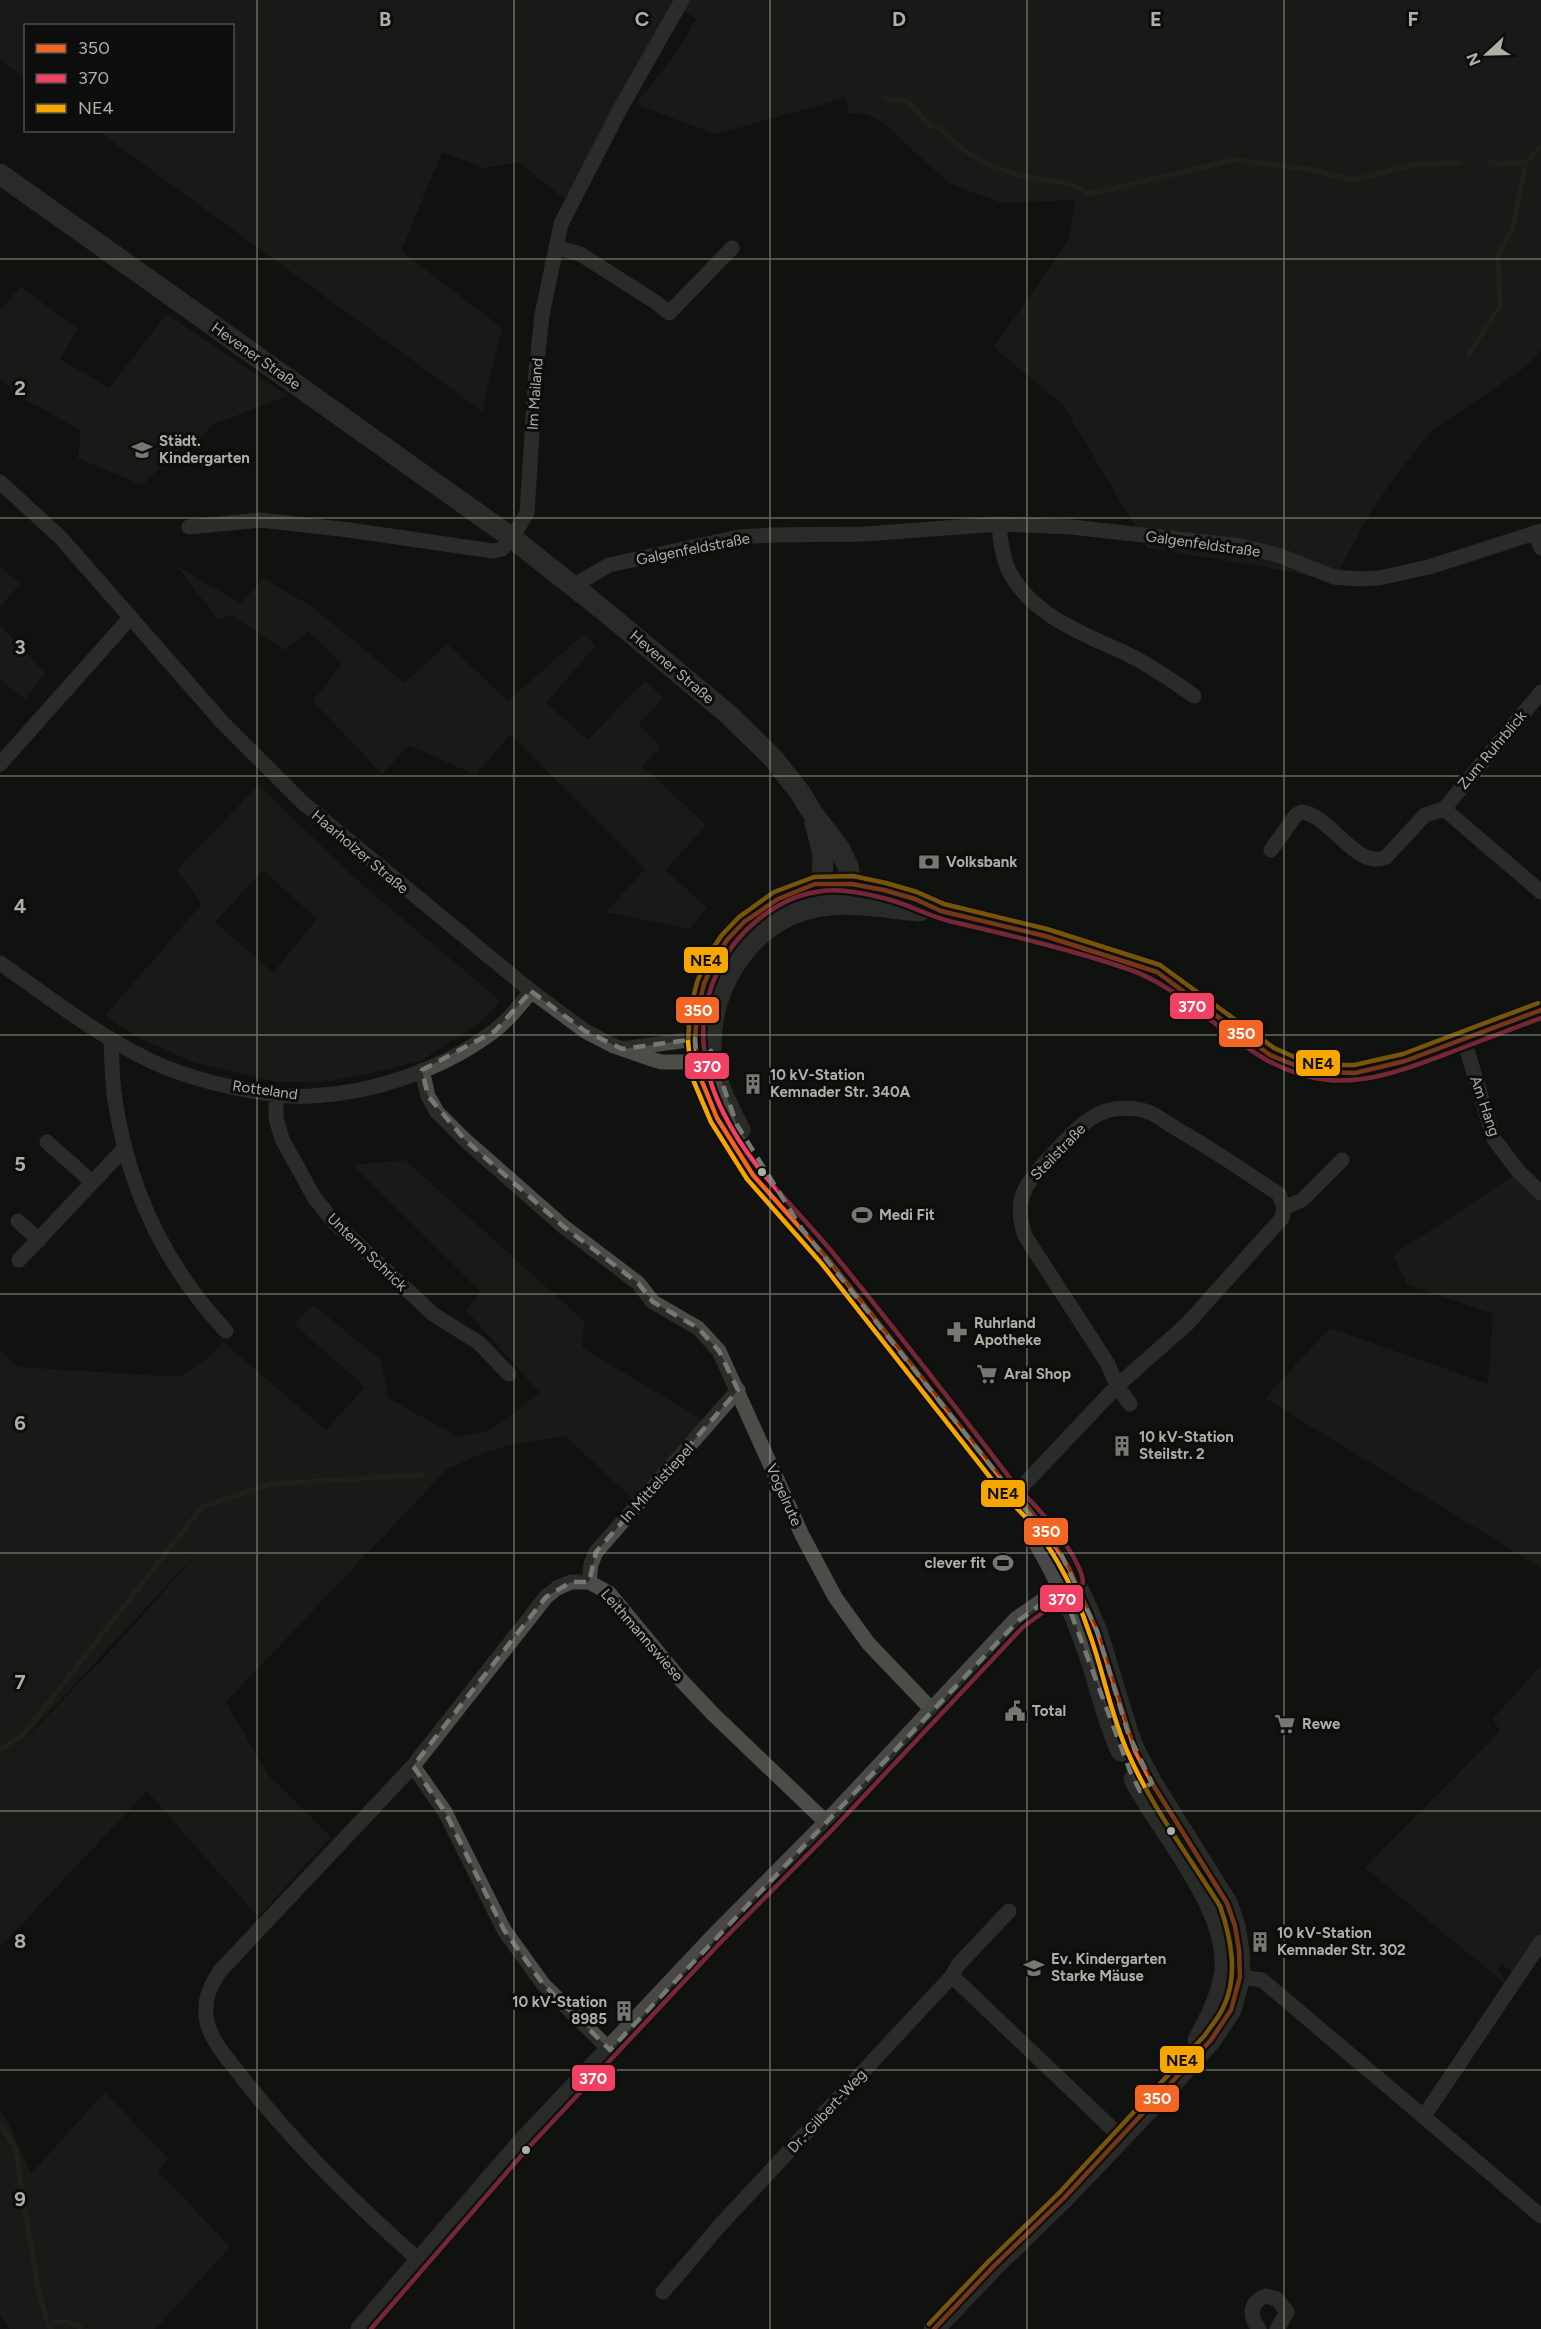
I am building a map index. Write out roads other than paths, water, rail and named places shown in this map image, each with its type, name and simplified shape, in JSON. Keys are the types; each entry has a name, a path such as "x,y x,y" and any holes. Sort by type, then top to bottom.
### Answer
{"main road":[{"name":"Hevener Straße","path":"0,174 512,538 744,728 773,758 839,848 848,867 850,884"},
{"name":"Hevener Straße","path":"813,814 823,854 822,883"},
{"path":"822,883 837,904"},
{"path":"934,2329 1121,2138 1211,2040 1231,2010 1232,1976 1239,1950 1235,1926 1227,1903 1146,1787 1097,1631 1069,1585 1044,1528 1026,1505 1014,1495 889,1334 802,1229 737,1125 716,1074 701,1050 714,1014 720,968 729,937 749,917 780,898 822,883 850,884 927,903 941,911 1085,948 1157,972 1263,1051 1297,1066 1326,1072 1355,1073 1405,1061 1541,1010"},
{"path":"837,904 850,884"},
{"path":"720,968 778,922 815,907 837,904 924,912 941,911"},
{"path":"361,2329 521,2144 716,1937 828,1824 1018,1621 1069,1585"}],"street":[{"name":"Im Mailand","path":"512,538 526,513 540,326 561,224 620,109 682,0"},
{"path":"556,247 580,254 669,313 732,248"},
{"name":"Haarholzer Straße","path":"0,482 62,538 223,723 302,802 531,991 585,1031 622,1049 662,1062 701,1050"},
{"path":"189,526 260,520 349,530 493,551 502,549 512,538"},
{"path":"999,524 1001,547 1009,570 1026,594 1043,610 1084,636 1128,655 1167,677 1194,696"},
{"name":"Galgenfeldstraße","path":"573,586 609,565 739,537 865,534 999,524 1071,527 1224,543 1278,555 1334,577 1360,579 1379,578 1429,567 1538,532"},
{"path":"1538,532 1541,548"},
{"path":"0,764 130,618"},
{"name":"Zum Ruhrblick","path":"1271,850 1296,815 1302,812 1319,820 1365,857 1378,860 1392,852 1425,815 1444,809 1541,692"},
{"path":"1444,809 1541,892"},
{"name":"Rotteland","path":"0,963 111,1041 154,1063 198,1079 276,1094 311,1096 351,1091 390,1081 462,1052 495,1031 531,991"},
{"name":"Am Hang","path":"1464,1040 1494,1139 1518,1171 1541,1192"},
{"path":"111,1041 114,1098 124,1149 138,1192 154,1230 177,1270 204,1308 226,1331"},
{"path":"622,1049 701,1050"},
{"name":"Vogelrute","path":"422,1070 428,1096 437,1112 465,1140 564,1227 638,1283 653,1302 699,1328 719,1351 802,1535 835,1597 868,1642 934,1712"},
{"name":"Unterm Schrick","path":"276,1094 276,1118 282,1139 314,1197 334,1222 433,1314 479,1343 509,1374"},
{"name":"Steilstraße","path":"1130,1404 1118,1386 1108,1364 1025,1236 1019,1219 1020,1203 1025,1186 1085,1122 1103,1112 1121,1108 1148,1112 1279,1194 1284,1208"},
{"path":"47,1142 93,1182"},
{"path":"19,1260 124,1149"},
{"path":"1014,1495 1118,1386 1187,1324 1282,1218 1284,1208 1302,1200 1342,1160"},
{"path":"18,1221 39,1240"},
{"name":"In Mittelstiepel","path":"588,1582 596,1552 738,1390"},
{"name":"Leithmannswiese","path":"420,2261 335,2183 270,2113 218,2046 208,2025 204,2005 209,1988 220,1971 413,1766 546,1598 557,1588 572,1582 588,1582 609,1593 706,1707 828,1824"},
{"path":"413,1766 446,1812 504,1930 543,1984 610,2050"},
{"name":"Dr.-Gilbert-Weg","path":"663,2292 698,2242 952,1976 958,1965 1009,1911"},
{"path":"1424,2116 1541,1942"},
{"path":"952,1976 1121,2138"},
{"path":"1232,1976 1262,1980 1541,2216"},
{"path":"1259,2329 1252,2319 1251,2312 1256,2301 1266,2296 1277,2299 1287,2312 1277,2329"}],"waterway":[{"path":"886,99 908,101 929,125 942,130 961,148 983,162 1017,175 1071,184 1090,194 1233,160 1313,170 1354,180 1418,164 1459,163"},
{"path":"1526,162 1541,147"},
{"path":"1491,162 1501,164 1526,162"},
{"path":"1469,354 1500,306 1498,255 1513,227 1526,162"},
{"path":"0,1749 23,1735 202,1507 271,1484 421,1475"},
{"path":"0,2125 15,2147 38,2288 48,2324 52,2329"},
{"path":"48,2324 65,2321 80,2327"}],"place":[{"name":"Städt. Kindergarten","path":"142,450"},
{"name":"Volksbank","path":"929,862"},
{"name":"10 kV-Station Kemnader Str. 340A","path":"753,1084"},
{"name":"Medi Fit","path":"862,1215"},
{"name":"Ruhrland Apotheke","path":"957,1332"},
{"name":"Aral Shop","path":"987,1374"},
{"name":"10 kV-Station Steilstr. 2","path":"1122,1446"},
{"name":"clever fit","path":"1003,1563"},
{"name":"Total","path":"1015,1711"},
{"name":"Rewe","path":"1285,1724"},
{"name":"10 kV-Station Kemnader Str. 302","path":"1260,1942"},
{"name":"Ev. Kindergarten Starke Mäuse","path":"1034,1968"},
{"name":"10 kV-Station 8985","path":"624,2011"}]}
